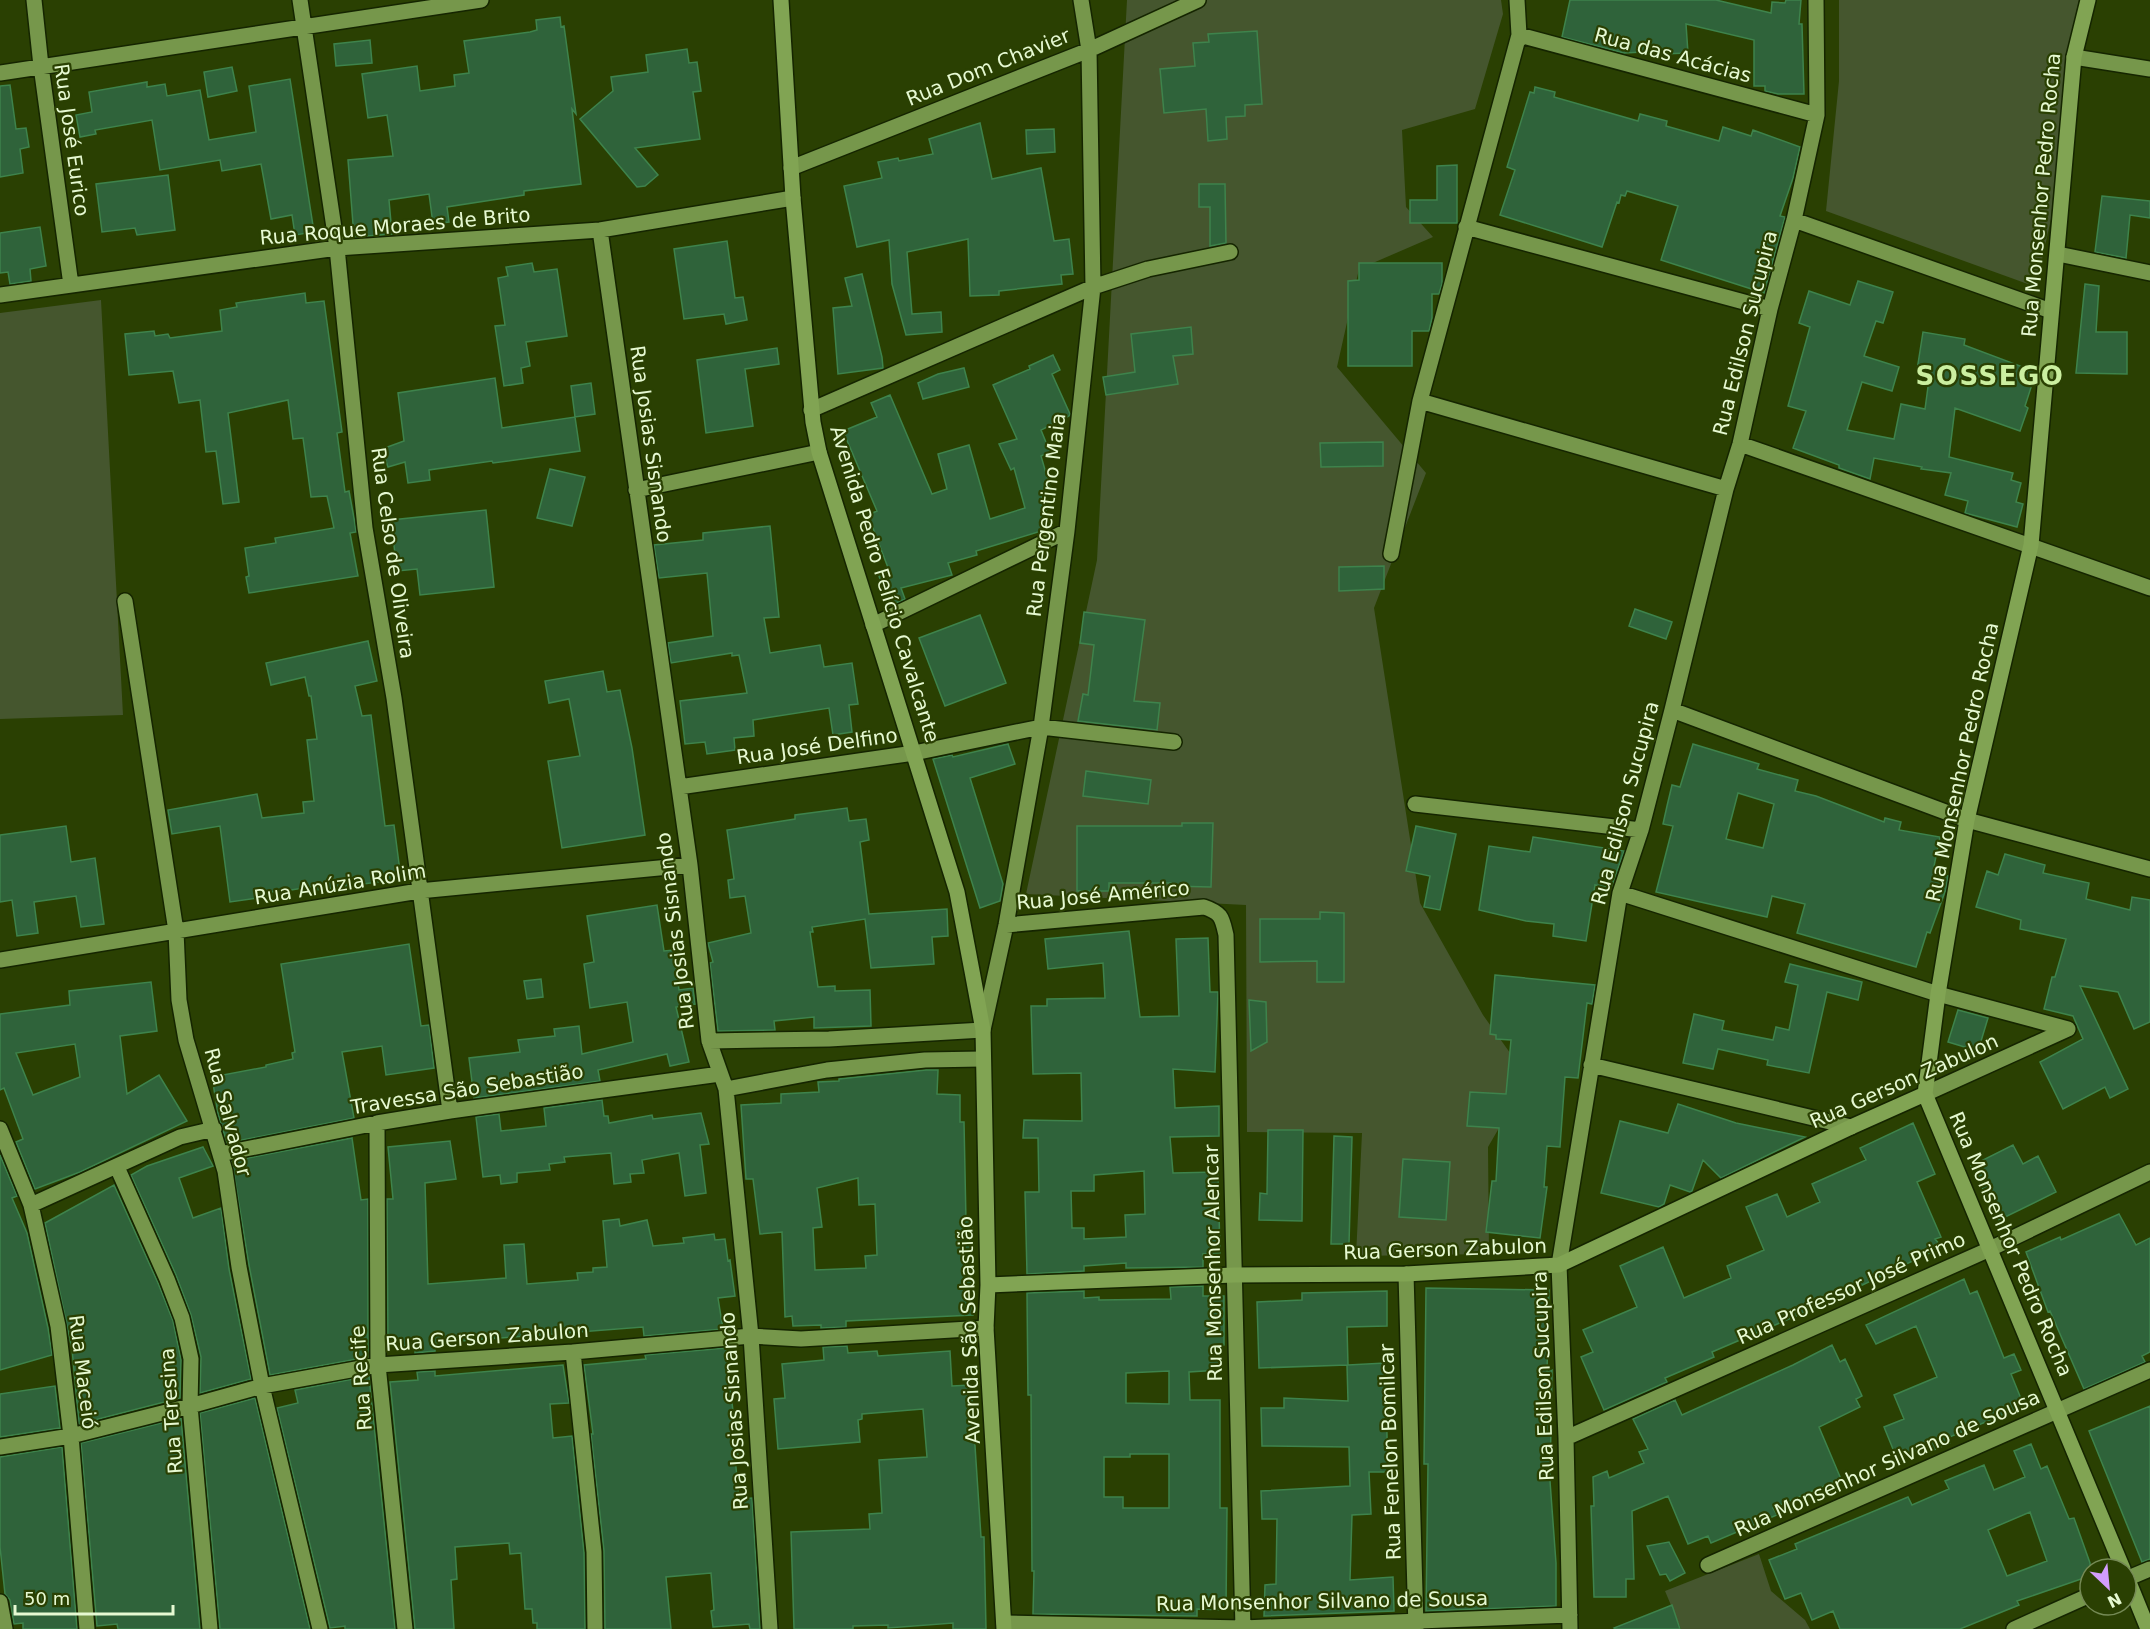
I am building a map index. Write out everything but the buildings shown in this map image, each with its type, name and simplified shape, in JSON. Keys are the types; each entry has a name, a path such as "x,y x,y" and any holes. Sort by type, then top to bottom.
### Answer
{"street":[{"name":"Rua José Eurico","path":"34,0 71,285"},
{"name":"Rua Celso de Oliveira","path":"300,0 337,248 365,528 394,698 450,1111"},
{"path":"0,73 481,0"},
{"name":"Avenida Pedro Felício Cavalcante","path":"781,0 793,198 811,410 819,452 957,892 983,1030"},
{"name":"Rua Pergentino Maia","path":"983,1030 1006,925 1041,727 1067,531 1093,287 1089,50 1081,0"},
{"name":"Rua Dom Chavier","path":"791,168 1089,50 1198,0"},
{"path":"1391,554 1420,401 1519,35 1517,0"},
{"name":"Rua Edilson Sucupira","path":"1570,1622 1560,1266 1620,893 1641,830 1726,489 1740,444 1817,115 1816,0"},
{"name":"Rua Monsenhor Pedro Rocha","path":"2088,0 2074,57 2031,545 1967,820 1938,993 1925,1094 2118,1557"},
{"name":"Rua das Acácias","path":"1519,35 1817,115"},
{"path":"2074,57 2150,69"},
{"name":"Rua Roque Moraes de Brito","path":"0,295 337,248 600,230 793,198"},
{"path":"1794,220 2051,311"},
{"path":"1467,227 1770,309"},
{"name":"Rua Josias Sisnando","path":"600,230 690,866 709,1041 723,1082 751,1336 771,1629"},
{"path":"811,410 1093,287 1148,268 1230,252"},
{"path":"2058,254 2150,273"},
{"path":"1420,401 1726,489"},
{"path":"1740,444 2150,588"},
{"path":"636,489 819,452"},
{"path":"873,625 1067,531"},
{"name":"Rua Salvador","path":"126,601 176,931 179,1000 186,1040 220,1154 262,1386 320,1629"},
{"path":"1672,710 1967,820 2150,869"},
{"name":"Rua José Delfino","path":"679,787 914,753 1041,727 1174,742"},
{"path":"1415,804 1641,830"},
{"name":"Rua Anúzia Rolim","path":"0,960 419,891 690,866"},
{"path":"1620,893 1938,993"},
{"name":"Rua José Américo","path":"1006,925 1204,907"},
{"name":"Rua Monsenhor Alencar","path":"1204,907 1217,911 1223,920 1226,935 1243,1628"},
{"name":"Rua Gerson Zabulon","path":"988,1285 1234,1275 1406,1274 1560,1266 1851,1127 2068,1029 1938,993"},
{"path":"709,1041 829,1039 983,1030"},
{"name":"Avenida São Sebastião","path":"983,1030 988,1285 986,1328 1004,1626"},
{"name":"Travessa São Sebastião","path":"220,1154 450,1111 925,1060 982,1059"},
{"path":"1591,1065 1851,1127"},
{"name":"Rua Recife","path":"377,1123 378,1365 405,1629"},
{"name":"Rua Maceió","path":"0,1129 31,1205 58,1326 87,1629"},
{"path":"31,1205 180,1137 214,1129"},
{"name":"Rua Teresina","path":"117,1167 182,1318 190,1359 190,1406 210,1629"},
{"name":"Rua Professor José Primo","path":"1566,1438 1990,1249 2150,1172"},
{"name":"Rua Fenelon Bomilcar","path":"1406,1274 1416,1624"},
{"name":"Rua Gerson Zabulon","path":"0,1447 70,1436 262,1386 378,1365 573,1353 751,1336 801,1339 986,1328"},
{"path":"573,1353 594,1552 595,1629"},
{"name":"Rua Monsenhor Silvano de Sousa","path":"1708,1564 2150,1370"},
{"path":"2014,1629 2078,1600"},
{"path":"0,1602 5,1629"},
{"name":"Rua Monsenhor Pedro Rocha","path":"2138,1604 2148,1629"},
{"name":"Rua Monsenhor Silvano de Sousa","path":"1004,1626 1243,1628 1570,1622"}],"green space":[{"path":"1127,0 1501,0 1503,14 1475,109 1402,130 1406,207 1433,237 1359,269 1337,367 1426,473 1374,608 1420,903 1483,1015 1528,1078 1488,1147 1489,1254 1356,1256 1362,1133 1247,1132 1246,905 1026,894 1097,560"},
{"path":"1839,0 2079,0 2066,58 2051,219 2036,287 1826,211 1839,81"},
{"path":"101,300 123,715 0,719 0,313"},
{"path":"1759,1554 1771,1591 1805,1620 1810,1629 1681,1629 1665,1591"}],"district":[{"name":"SOSSEGO","path":"1990,376"}]}
